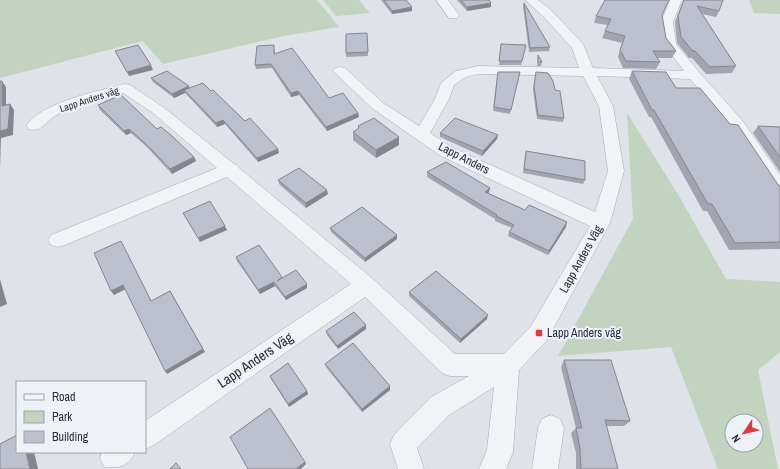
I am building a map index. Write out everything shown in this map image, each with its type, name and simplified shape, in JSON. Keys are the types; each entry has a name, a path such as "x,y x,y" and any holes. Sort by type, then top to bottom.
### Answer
{"street":[{"path":"442,0 452,16"},
{"path":"676,0 668,22 670,44 694,75 737,123 780,188"},
{"name":"Lapp Anders Väg","path":"411,469 403,444 440,406 509,365 539,333 602,223 616,171 606,106 587,71 578,47 536,1"},
{"path":"422,134 442,99 448,83 461,74 478,70 587,71 694,75"},
{"name":"Lapp Anders","path":"340,72 378,106 448,152 602,223"},
{"name":"Lapp Anders Väg","path":"125,88 158,110 231,169 366,285 450,365 509,365"},
{"name":"Lapp Anders väg","path":"34,126 49,113 67,105 125,88"},
{"path":"58,240 231,169"},
{"name":"Lapp Anders Väg","path":"146,435 366,285"},
{"path":"492,469 500,452 506,377 509,365"},
{"path":"546,469 551,428"}],"green space":[{"path":"0,0 317,0 339,27 284,36 163,64 143,41 0,78"},
{"path":"323,0 359,0 370,13 336,16"},
{"path":"749,0 780,0 780,14 754,13"},
{"path":"627,113 679,196 726,279 780,282 780,352 758,370 778,469 718,469 671,347 558,356 633,219"}],"building":[{"path":"384,0 406,0 412,7 392,11"},
{"path":"461,0 489,0 491,3 467,7"},
{"path":"605,0 669,0 662,15 666,38 676,51 653,51 660,62 626,61 620,50 625,36 605,31 611,19 596,16"},
{"path":"684,0 723,0 719,11 697,6 736,66 710,67 681,37 678,16"},
{"path":"524,3 550,47 530,48"},
{"path":"367,33 368,52 346,53 346,34"},
{"path":"501,44 526,45 522,61 499,61"},
{"path":"138,45 151,65 127,72 115,51"},
{"path":"274,45 274,54 292,48 329,98 343,93 358,113 326,127 298,91 291,93 271,64 255,65 257,46"},
{"path":"538,55 542,62 538,62"},
{"path":"167,71 189,86 172,94 151,78"},
{"path":"632,71 666,72 676,88 700,88 730,124 738,125 780,186 780,242 735,243 712,204 708,204 654,110 652,110"},
{"path":"498,72 520,72 511,110 494,107"},
{"path":"536,72 548,73 553,81 555,90 560,91 564,118 538,115 534,86"},
{"path":"0,81 2,81 2,106 10,104 8,129 0,131"},
{"path":"203,83 211,91 213,90 245,121 250,118 278,149 257,158 223,120 216,123 184,90"},
{"path":"121,95 157,129 161,127 194,157 170,169 129,129 124,131 98,105"},
{"path":"374,118 399,137 376,150 353,132 359,128 358,126"},
{"path":"455,118 498,135 483,151 440,133"},
{"path":"758,126 780,127 780,157"},
{"path":"526,151 585,161 585,180 524,169"},
{"path":"446,162 490,188 485,192 525,210 529,205 567,222 549,251 509,232 514,225 496,216 497,215 427,172"},
{"path":"299,168 327,190 306,203 278,180"},
{"path":"210,201 225,226 198,238 183,213"},
{"path":"362,207 397,235 365,258 330,228"},
{"path":"121,241 151,301 170,291 203,349 165,371 123,285 111,291 94,253"},
{"path":"259,245 282,277 277,281 296,270 307,284 285,297 274,282 258,290 236,257"},
{"path":"436,271 488,315 461,339 409,292"},
{"path":"354,312 366,325 337,346 326,331"},
{"path":"353,343 390,386 362,409 325,364"},
{"path":"564,360 611,360 630,421 605,420 618,469 581,469 580,448 576,428 582,428"},
{"path":"288,363 307,391 288,404 270,376"},
{"path":"270,408 305,462 296,469 248,469 230,437"},
{"path":"16,436 16,453 26,453 30,469 0,469 0,444"},
{"path":"176,463 181,469 170,469"}],"place":[{"name":"Lapp Anders väg","path":"539,333"}]}
